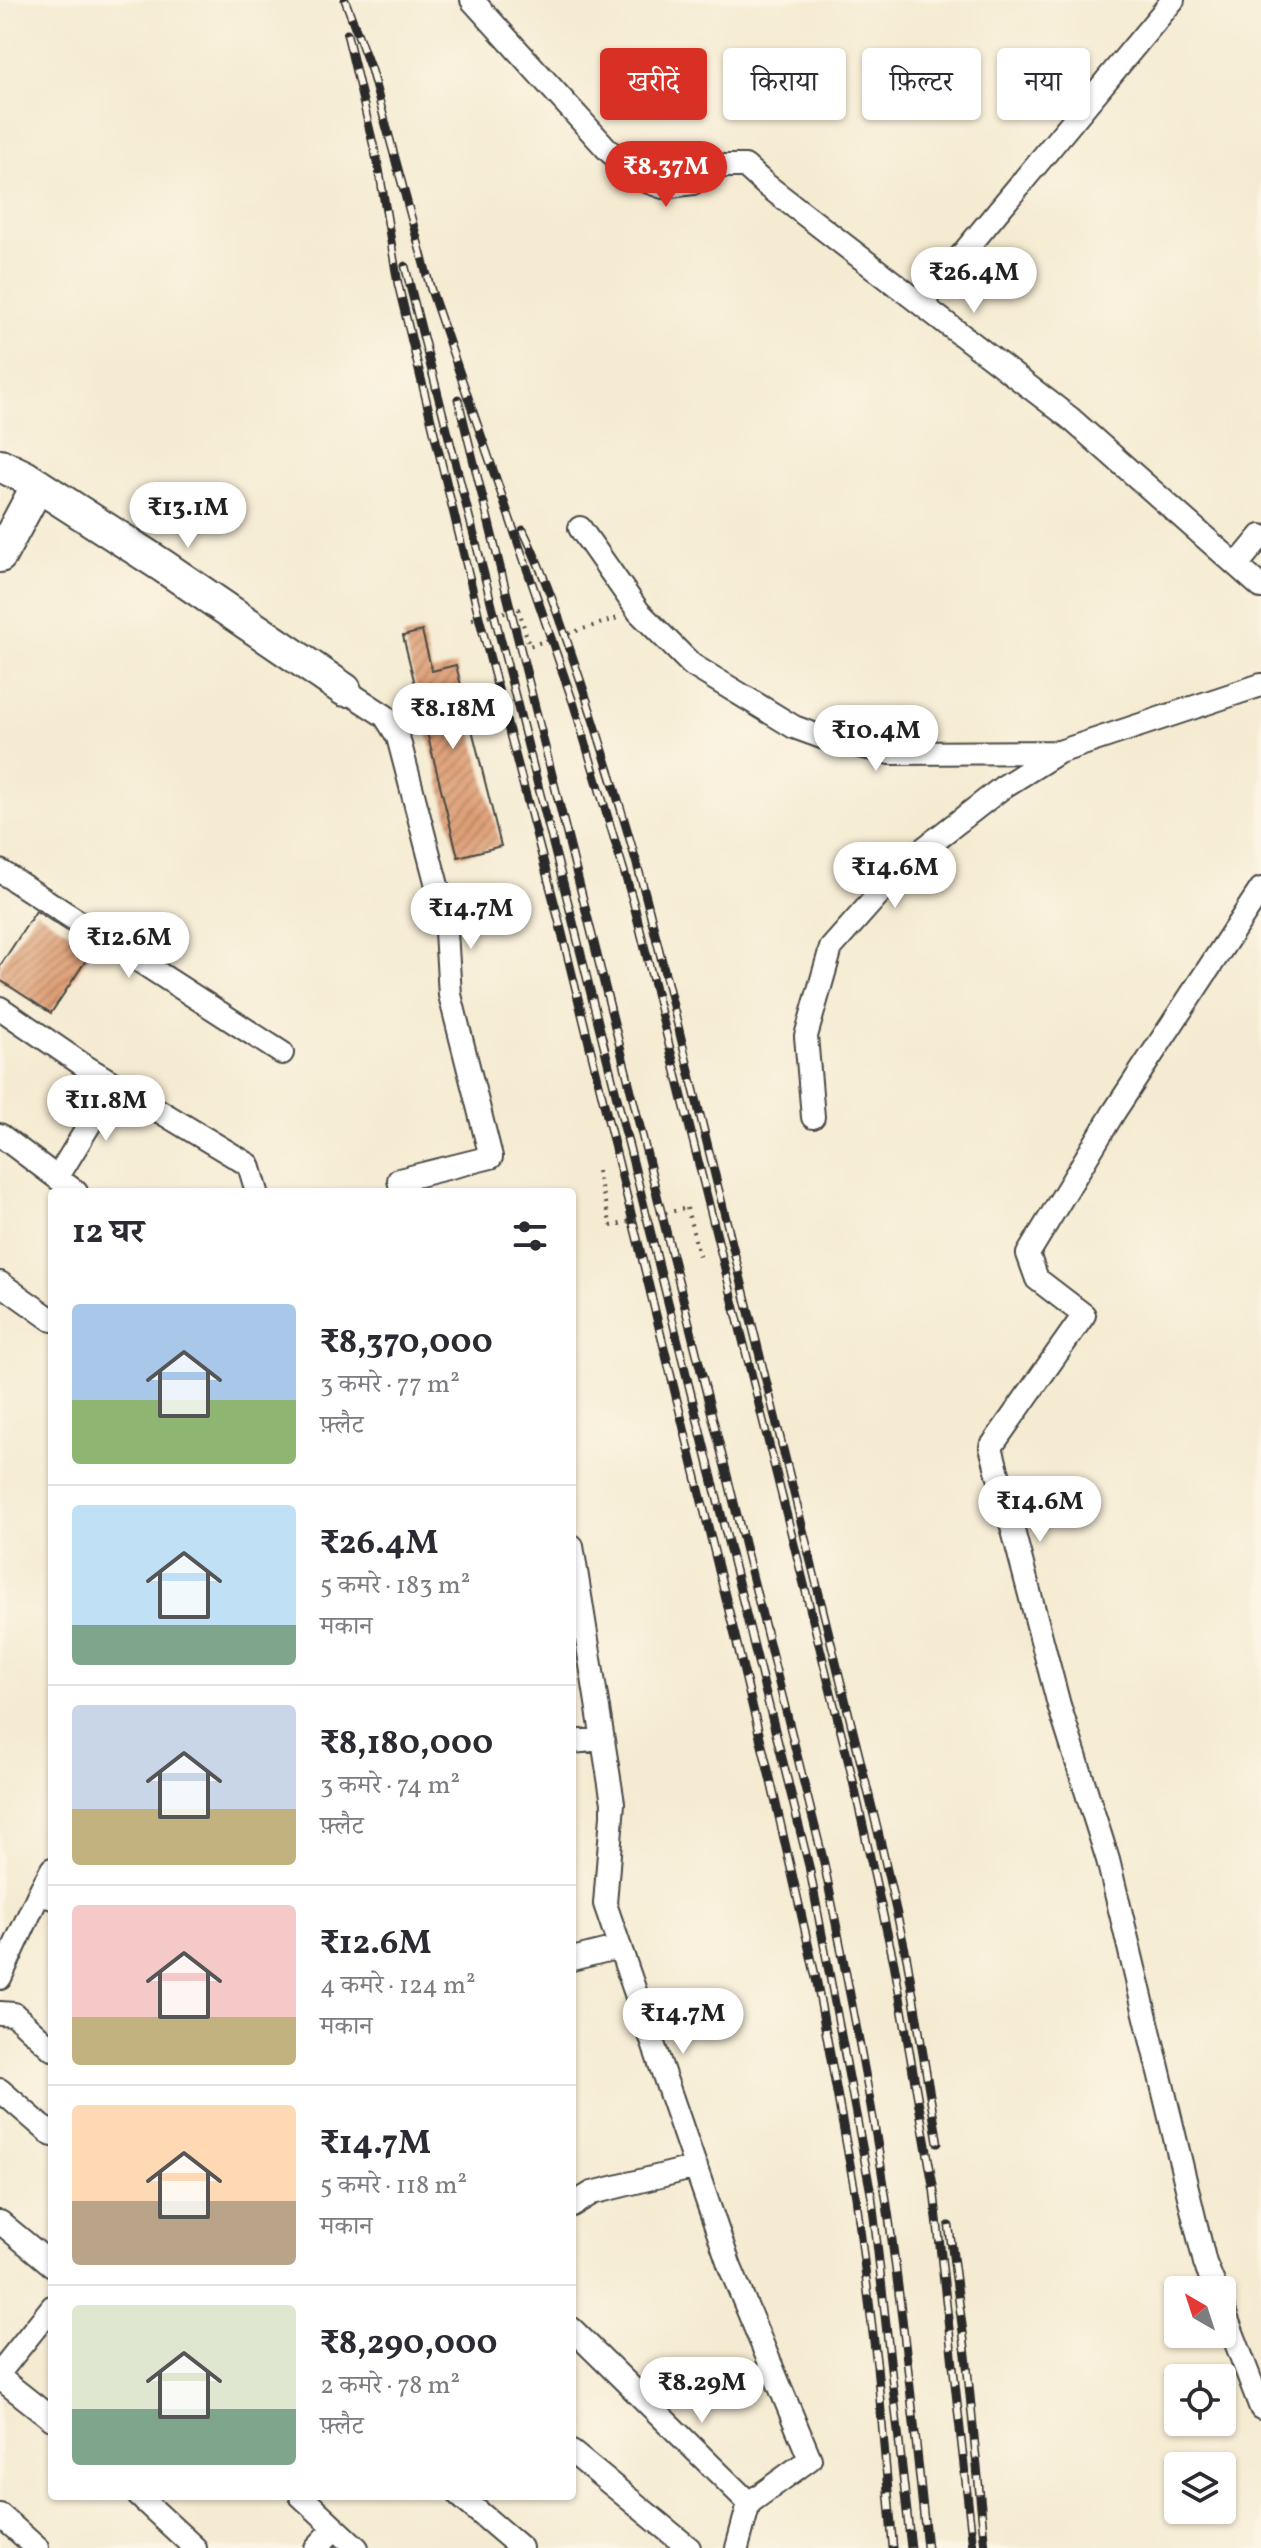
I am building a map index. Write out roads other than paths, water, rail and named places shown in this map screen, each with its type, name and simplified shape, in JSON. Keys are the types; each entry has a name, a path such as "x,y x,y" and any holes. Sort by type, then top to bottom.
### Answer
{"street":[{"path":"472,0 608,150 640,179 663,187 693,183 721,166 745,166 1070,418 1261,587"},
{"path":"921,304 1173,0"},
{"path":"0,465 38,485 385,716 398,737 445,916 450,995 491,1157 399,1180 401,1188"},
{"path":"0,556 38,485"},
{"path":"580,528 639,612 692,665 794,727 827,739 891,753 1059,752"},
{"path":"1237,565 1261,536"},
{"path":"813,1117 806,1036 831,948 908,861 1003,787 1059,752 1261,685"},
{"path":"0,871 282,1053"},
{"path":"1210,2276 1108,1860 1059,1705 991,1447 1084,1315 1037,1279 1028,1254 1114,1112 1261,889"},
{"path":"0,1008 114,1084 249,1165 256,1188"},
{"path":"57,1178 114,1084"},
{"path":"0,1135 71,1188"},
{"path":"0,1283 48,1317"},
{"path":"576,1572 613,1803 605,1904 730,2267 810,2459 749,2503 737,2548"},
{"path":"576,1742 602,1739"},
{"path":"0,1978 48,1885"},
{"path":"576,1958 620,1947"},
{"path":"5,2020 48,2047"},
{"path":"0,2090 48,2132"},
{"path":"576,2203 592,2193 696,2167"},
{"path":"0,2222 48,2262"},
{"path":"48,2312 0,2375 48,2416"},
{"path":"576,2333 749,2503"},
{"path":"1236,2343 1261,2408"},
{"path":"576,2455 689,2548"},
{"path":"143,2500 195,2548"},
{"path":"305,2500 357,2548"},
{"path":"465,2500 521,2548"},
{"path":"0,2515 37,2548"},
{"path":"316,2548 335,2528"}],"railway":[{"path":"345,0 371,70 431,290 574,705 633,901 850,1768 894,1963 934,2191 973,2548"},
{"path":"347,34 379,169 398,284 479,617 558,917 771,1782 817,1983 856,2197 877,2366 893,2548"},
{"path":"405,266 809,1866 872,2199 911,2548"},
{"path":"458,399 824,1863 886,2198 927,2548"},
{"path":"523,530 582,685 646,897 882,1848 907,1959 938,2143"},
{"path":"949,2226 966,2355 985,2548"}]}
